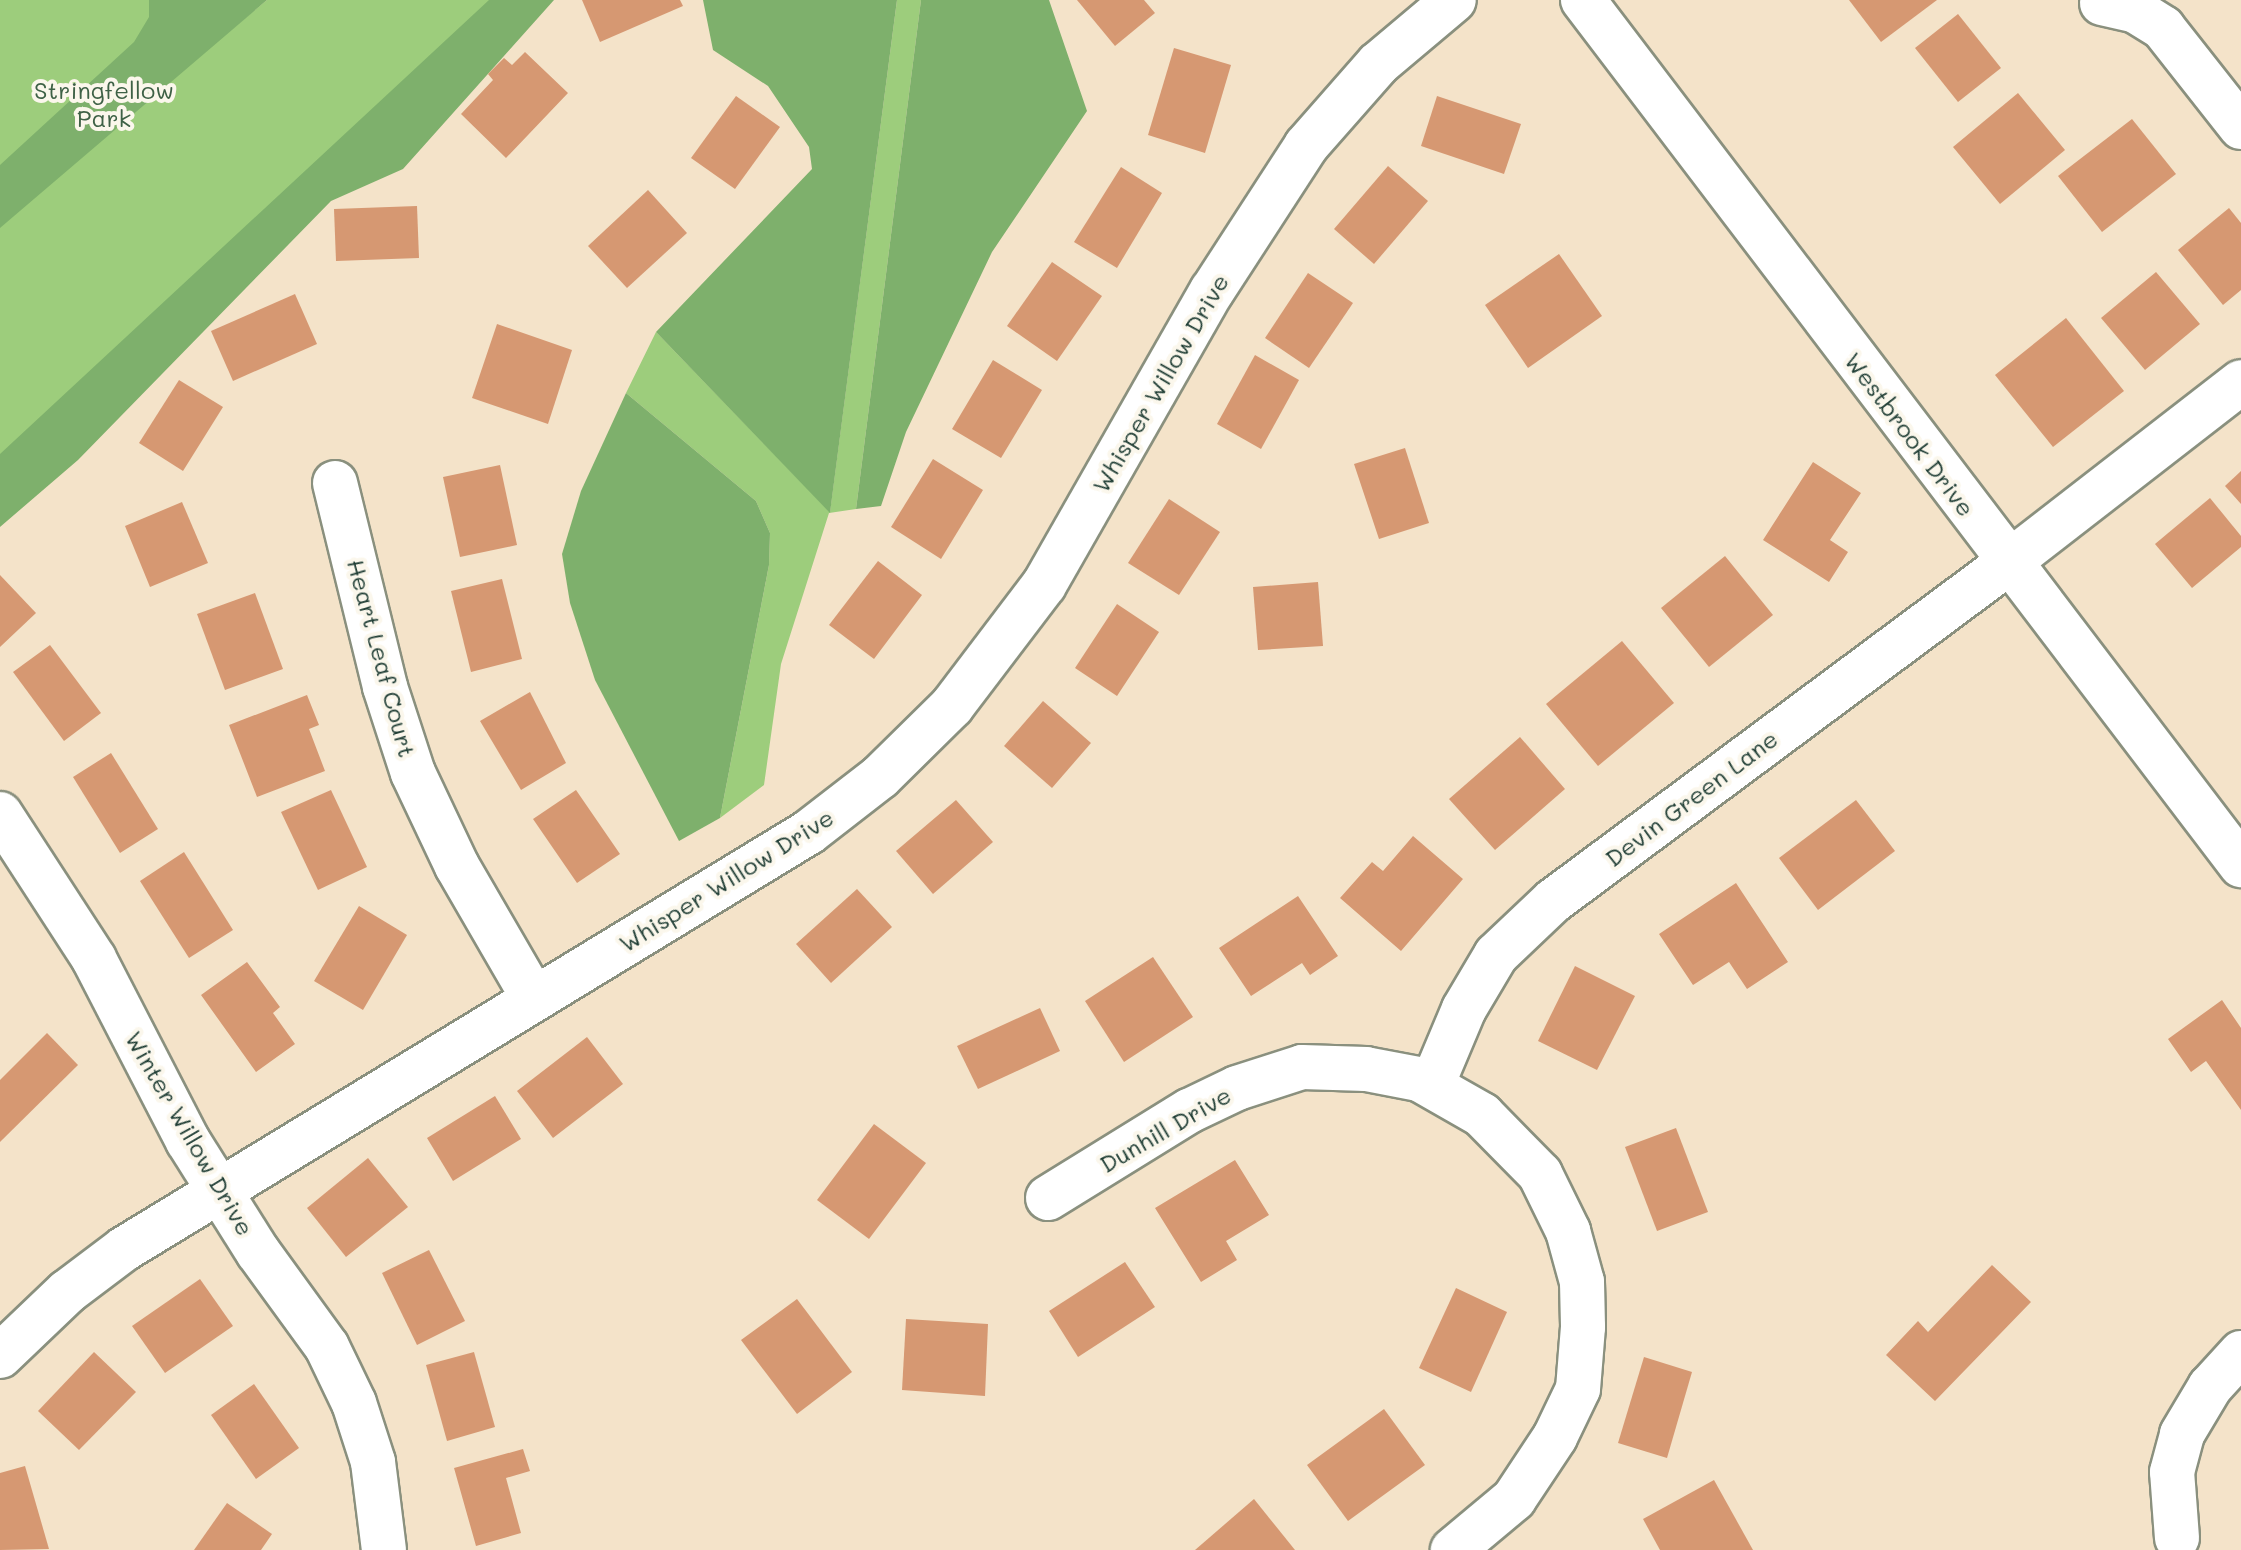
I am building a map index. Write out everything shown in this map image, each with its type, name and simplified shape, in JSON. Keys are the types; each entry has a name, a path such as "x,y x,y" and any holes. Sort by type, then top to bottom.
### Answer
{"street":[{"name":"Whisper Willow Drive","path":"0,1356 67,1292 219,1190 809,832 880,777 952,706 1044,585 1274,191 1347,97 1454,0"},
{"name":"Westbrook Drive","path":"1583,0 2008,563 2241,865"},
{"path":"2102,3 2136,11 2163,28 2241,127"},
{"name":"Devin Green Lane","path":"1432,1085 1464,1009 1496,955 1553,901 2008,563 2241,382"},
{"name":"Heart Leaf Court","path":"335,483 385,687 413,773 457,866 533,997"},
{"name":"Winter Willow Drive","path":"0,814 94,959 188,1141 327,1347 354,1403 382,1501 384,1550"},
{"name":"Dunhill Drive","path":"1048,1198 1189,1111 1237,1088 1302,1067 1366,1069 1432,1085 1482,1115 1540,1174 1568,1231 1582,1282 1578,1389 1514,1499 1453,1550"},
{"path":"2177,1538 2172,1472 2182,1434 2210,1387 2241,1353"}],"green space":[{"name":"Stringfellow Park","path":"0,0 207,0 232,29 267,0 495,0 0,455"},
{"name":"Stringfellow Park","path":"149,0 267,0 0,228 0,165 134,42 149,17"},
{"path":"489,0 554,0 403,169 331,201 78,460 0,527 0,454"},
{"path":"703,0 897,0 830,513 656,332 812,169 809,147 768,86 713,50"},
{"path":"897,0 921,0 856,509 829,513 781,664 764,785 720,818 769,565 770,533 756,501 626,393 656,332 830,512"},
{"path":"921,0 1049,0 1087,111 992,252 906,432 881,506 856,509"},
{"path":"626,393 756,501 770,533 769,565 720,818 679,841 595,680 570,603 562,554 581,491"}],"building":[{"path":"582,0 680,0 683,6 600,42"},
{"path":"1077,0 1144,0 1155,13 1115,46"},
{"path":"1849,0 1937,0 1881,42"},
{"path":"1958,14 2001,68 1958,102 1915,48"},
{"path":"1174,48 1231,65 1205,153 1148,135"},
{"path":"525,52 568,93 506,158 461,114 493,80 488,74 504,58 512,65"},
{"path":"2018,93 2065,150 2000,204 1953,147"},
{"path":"736,96 780,127 735,189 691,158"},
{"path":"1437,96 1521,124 1504,174 1421,146"},
{"path":"2132,119 2176,174 2102,232 2058,176"},
{"path":"1388,166 1428,201 1374,264 1334,229"},
{"path":"1121,167 1162,193 1117,268 1074,242"},
{"path":"648,190 687,233 627,288 588,246"},
{"path":"417,206 419,258 336,261 334,209"},
{"path":"2229,208 2241,223 2241,290 2223,305 2178,250"},
{"path":"1559,254 1602,316 1528,368 1485,305"},
{"path":"1052,262 1102,296 1057,361 1007,326"},
{"path":"2156,272 2200,324 2145,370 2101,318"},
{"path":"1308,273 1353,303 1309,368 1265,338"},
{"path":"295,294 317,344 233,381 211,331"},
{"path":"2066,318 2124,391 2053,447 1995,375"},
{"path":"497,324 572,350 548,424 472,398"},
{"path":"1255,355 1299,380 1261,449 1217,424"},
{"path":"993,360 1042,390 1001,458 952,429"},
{"path":"179,380 223,407 183,471 139,443"},
{"path":"1405,448 1429,523 1379,539 1354,464"},
{"path":"933,459 983,490 941,559 891,527"},
{"path":"1813,462 1861,493 1830,540 1848,552 1829,582 1763,540"},
{"path":"500,465 517,545 460,557 443,477"},
{"path":"2241,471 2241,504 2225,486"},
{"path":"2210,498 2241,536 2241,547 2192,588 2155,544"},
{"path":"1169,499 1220,532 1179,595 1128,563"},
{"path":"182,502 208,563 150,587 125,526"},
{"path":"1725,556 1773,615 1709,667 1661,608"},
{"path":"878,561 922,595 874,659 829,625"},
{"path":"0,575 36,613 0,647"},
{"path":"502,579 522,659 471,672 451,591"},
{"path":"1318,582 1323,646 1258,650 1253,587"},
{"path":"255,593 283,669 225,690 197,614"},
{"path":"1117,604 1159,632 1117,696 1075,668"},
{"path":"1622,641 1674,703 1598,766 1546,704"},
{"path":"50,645 101,713 64,741 13,672"},
{"path":"530,692 566,763 521,790 480,721"},
{"path":"307,695 319,725 309,729 325,771 257,797 229,725"},
{"path":"1043,701 1091,743 1052,788 1004,746"},
{"path":"1520,737 1565,789 1495,850 1449,799"},
{"path":"111,753 158,829 120,853 73,777"},
{"path":"331,790 367,867 318,890 281,812"},
{"path":"576,790 620,854 577,883 533,819"},
{"path":"956,800 993,842 933,894 896,851"},
{"path":"1856,800 1895,851 1818,910 1779,858"},
{"path":"1413,836 1463,879 1401,951 1340,898 1372,862 1383,871"},
{"path":"184,852 233,930 189,958 140,881"},
{"path":"1736,883 1788,962 1747,989 1729,962 1693,985 1659,934"},
{"path":"857,889 892,927 831,983 796,944"},
{"path":"1298,896 1338,956 1310,975 1302,963 1251,996 1219,948"},
{"path":"359,906 407,935 363,1010 314,981"},
{"path":"1153,957 1193,1017 1124,1062 1085,1001"},
{"path":"247,962 280,1007 273,1013 295,1044 256,1072 201,995"},
{"path":"1575,966 1635,996 1597,1070 1538,1041"},
{"path":"2222,1000 2241,1028 2241,1110 2206,1061 2191,1072 2168,1039"},
{"path":"1040,1008 1060,1051 978,1089 957,1046"},
{"path":"47,1033 78,1065 0,1142 0,1080"},
{"path":"587,1037 623,1084 553,1138 517,1091"},
{"path":"495,1096 521,1139 453,1181 427,1138"},
{"path":"874,1124 926,1163 869,1239 817,1200"},
{"path":"1676,1128 1708,1212 1657,1231 1625,1147"},
{"path":"368,1158 408,1207 346,1257 307,1208"},
{"path":"1235,1160 1269,1215 1226,1241 1237,1260 1201,1282 1155,1208"},
{"path":"429,1250 465,1321 417,1345 382,1273"},
{"path":"1125,1262 1155,1307 1078,1357 1049,1311"},
{"path":"1992,1265 2031,1302 1935,1401 1886,1355 1918,1321 1928,1332"},
{"path":"200,1279 233,1326 165,1373 132,1326"},
{"path":"1456,1288 1507,1312 1471,1392 1419,1368"},
{"path":"797,1299 852,1372 797,1414 741,1340"},
{"path":"906,1319 988,1324 985,1396 902,1390"},
{"path":"94,1352 136,1392 79,1450 38,1411"},
{"path":"474,1352 495,1427 447,1441 426,1365"},
{"path":"1644,1357 1692,1372 1667,1458 1618,1443"},
{"path":"254,1384 299,1448 256,1479 211,1415"},
{"path":"1384,1409 1425,1465 1348,1521 1307,1465"},
{"path":"523,1449 530,1471 506,1478 521,1533 476,1546 454,1468"},
{"path":"25,1466 49,1549 0,1550 0,1473"},
{"path":"1714,1480 1753,1550 1660,1550 1643,1519"},
{"path":"1254,1499 1295,1550 1195,1550"},
{"path":"227,1503 272,1534 261,1550 194,1550"}]}
